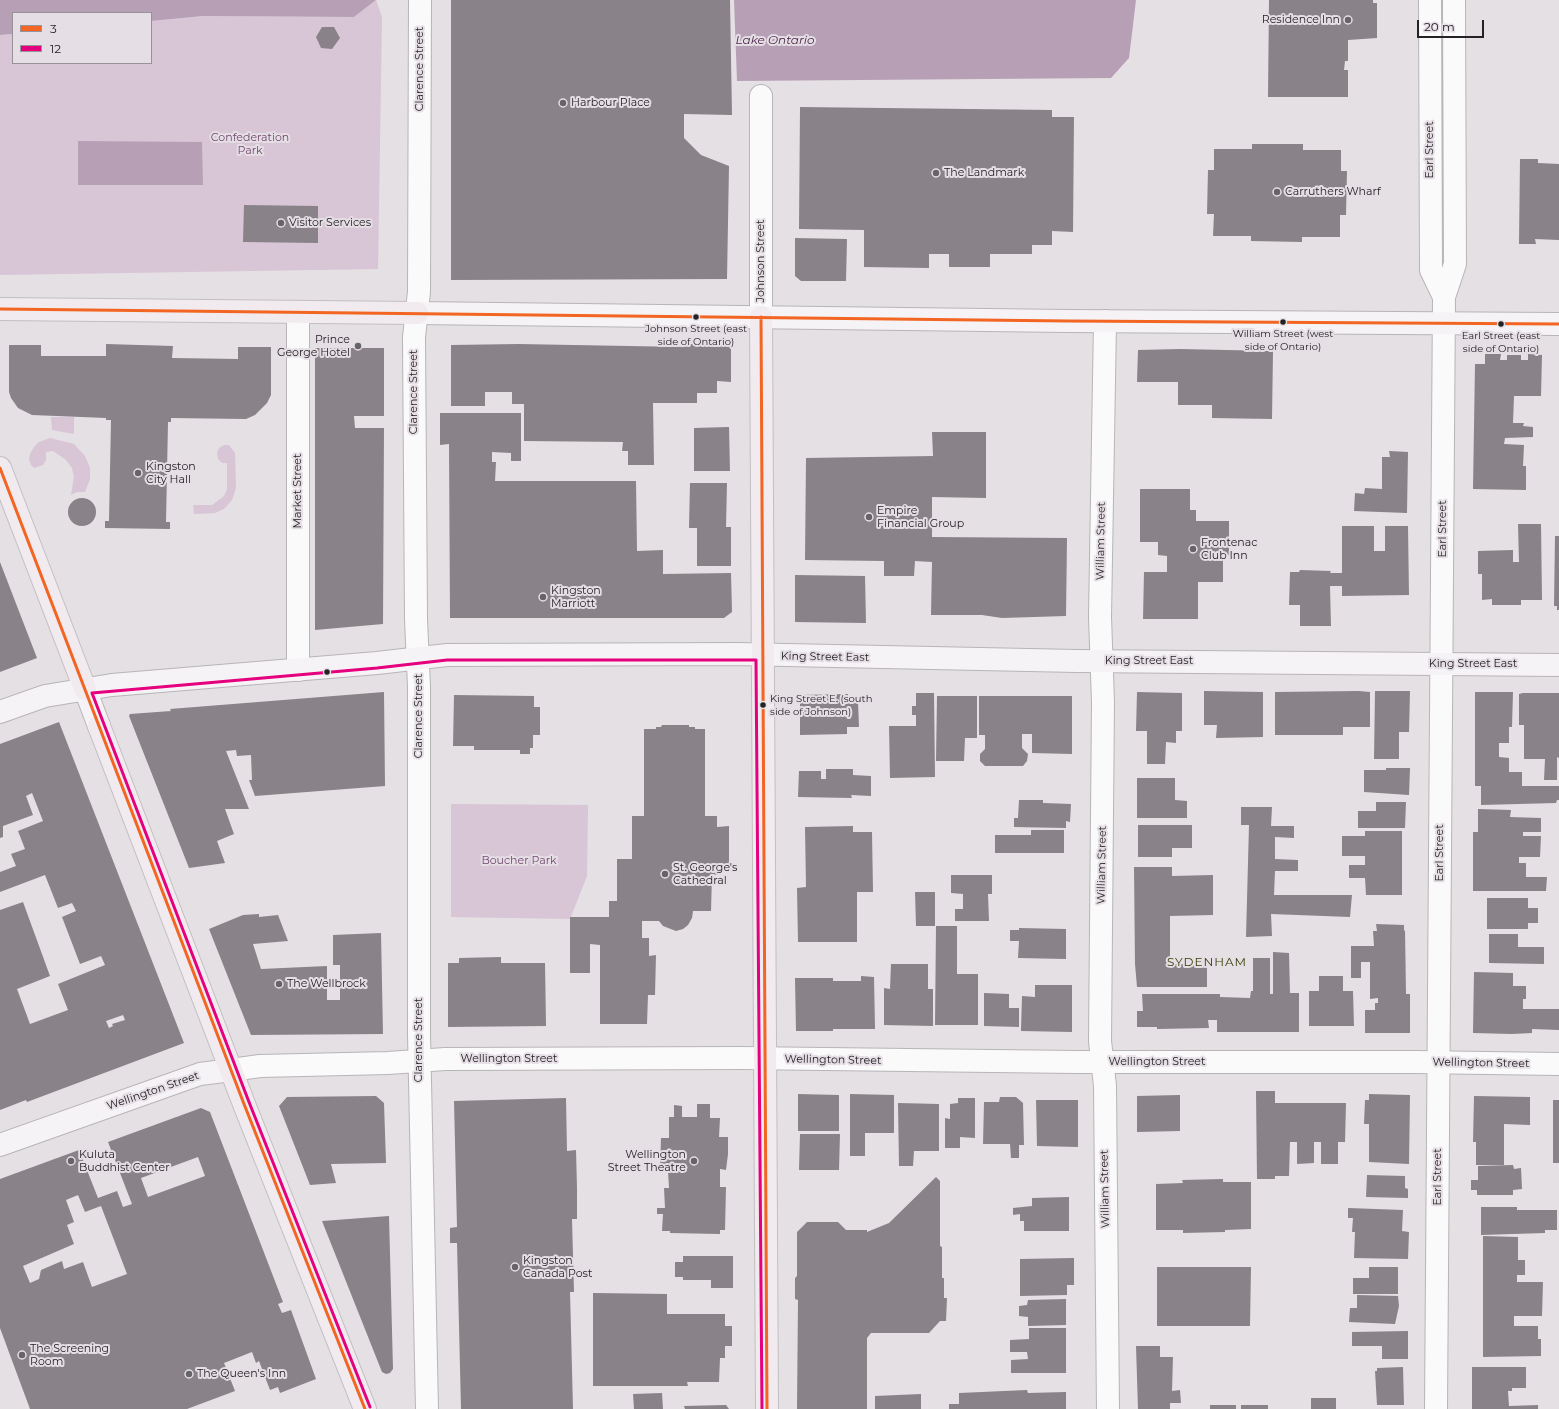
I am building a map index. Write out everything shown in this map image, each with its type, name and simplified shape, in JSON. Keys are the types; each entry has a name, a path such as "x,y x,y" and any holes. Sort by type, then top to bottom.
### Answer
{"main road":[{"path":"0,309 1105,321 1559,324"},
{"name":"Johnson Street","path":"761,317 761,572 764,631 762,655 767,1409"},
{"path":"0,468 231,1070 365,1409"},
{"name":"King Street East","path":"0,712 45,696 85,689 377,663 447,655 762,655 1101,662 1559,664"},
{"name":"Wellington Street","path":"0,1146 200,1074 231,1070"}],"street":[{"name":"Clarence Street","path":"420,0 419,292 414,345 416,611 418,658 420,1061 427,1409"},
{"name":"Earl Street","path":"1430,0 1431,270 1444,297"},
{"name":"Earl Street","path":"1436,1409 1444,297 1455,264 1454,0"},
{"name":"Johnson Street","path":"761,96 761,317"},
{"name":"Market Street","path":"298,312 298,670"},
{"name":"William Street","path":"1105,321 1100,617 1103,702 1100,1041 1105,1086 1108,1409"},
{"name":"Wellington Street","path":"231,1070 260,1066 445,1059 1439,1062 1559,1064"}],"green space":[{"name":"Confederation Park","path":"376,0 382,17 378,269 0,275 0,35 12,34 12,64 152,64 152,21 203,16 354,17"},
{"path":"51,417 74,417 74,434 52,430"},
{"path":"50,438 74,444 85,456 90,468 90,479 85,492 77,492 71,495 74,477 72,468 65,459 53,451 46,452 46,460 43,465 34,468 31,465 29,459 34,447 39,442"},
{"path":"224,445 229,445 235,453 236,488 232,500 224,509 215,513 194,514 193,505 212,505 224,496 227,489 227,463 222,463 218,459 217,453 219,448"},
{"name":"Boucher Park","path":"451,804 588,805 587,876 570,919 451,917"}],"water":[{"path":"0,0 376,0 354,17 203,16 152,21 152,12 12,12 12,34 0,35"},
{"name":"Lake Ontario","path":"734,0 1136,0 1129,58 1111,78 737,81"},
{"path":"78,141 202,142 203,185 78,185"}],"building":[{"path":"451,0 730,0 732,115 684,114 684,138 701,155 729,166 727,279 451,280"},
{"path":"1269,0 1373,0 1373,3 1377,3 1377,38 1348,40 1348,61 1345,61 1344,70 1348,70 1348,97 1268,97"},
{"path":"322,27 334,27 340,38 332,49 321,48 316,37"},
{"name":"The Landmark","path":"800,107 1052,110 1052,117 1074,117 1073,232 1052,231 1052,245 1032,245 1032,254 990,254 990,267 949,267 949,254 929,254 929,268 864,267 864,230 799,229"},
{"name":"Carruthers Wharf","path":"1252,144 1303,144 1303,150 1341,150 1341,171 1347,171 1346,215 1340,215 1340,237 1302,237 1302,242 1251,241 1251,236 1213,236 1214,214 1207,214 1208,170 1214,170 1214,149 1252,149"},
{"path":"1520,159 1538,159 1538,163 1559,164 1559,240 1535,239 1536,244 1519,244"},
{"name":"Visitor Services","path":"244,205 318,206 318,243 243,242"},
{"path":"795,238 847,239 846,281 801,281 795,276"},
{"name":"Kingston City Hall","path":"106,344 173,346 172,358 238,359 238,347 271,347 271,395 267,403 255,415 246,419 171,418 171,422 168,422 166,522 170,522 170,529 105,528 105,521 109,521 111,420 106,420 106,418 32,415 18,408 11,398 9,392 9,345 41,345 41,356 106,356"},
{"path":"519,344 683,347 683,344 731,344 731,382 717,381 717,393 697,393 697,403 653,403 654,465 628,465 628,451 622,451 623,442 524,441 524,404 512,404 512,392 485,392 485,406 451,406 451,345"},
{"path":"315,348 384,348 384,416 354,416 355,428 384,428 383,624 315,630"},
{"path":"1180,349 1273,351 1272,419 1212,418 1212,405 1178,405 1178,382 1137,382 1138,350"},
{"path":"1485,354 1501,354 1500,360 1507,360 1507,355 1521,355 1521,360 1528,360 1528,354 1542,355 1541,396 1514,396 1513,423 1524,423 1523,426 1533,427 1533,437 1505,438 1504,444 1524,445 1523,466 1526,466 1526,490 1473,489 1475,364 1485,364"},
{"path":"440,413 521,413 521,461 511,461 511,453 492,452 492,462 496,462 495,481 636,481 637,551 663,550 663,574 731,573 732,612 724,618 450,618 449,444 440,445"},
{"path":"729,427 730,471 694,471 694,428"},
{"path":"932,432 986,432 986,498 932,497 932,537 1067,538 1066,616 1002,618 982,615 931,615 932,562 915,561 914,576 884,576 884,561 805,560 806,458 933,456"},
{"path":"1389,451 1408,452 1407,513 1354,511 1355,493 1364,494 1365,488 1382,489 1382,457 1390,457"},
{"path":"690,483 727,483 726,527 731,527 731,566 697,566 697,528 689,528"},
{"name":"Frontenac Club Inn","path":"1140,489 1190,489 1190,510 1196,510 1196,521 1229,521 1229,555 1223,555 1223,582 1198,582 1198,619 1143,619 1144,572 1167,572 1167,556 1158,555 1158,542 1140,542"},
{"path":"82,498 88,499 92,502 95,506 95,518 92,522 88,525 82,526 76,525 72,522 69,518 68,512 69,506 72,502 76,499"},
{"path":"1518,524 1541,524 1542,600 1521,600 1521,605 1492,605 1492,599 1482,600 1482,574 1478,574 1478,551 1513,550 1513,562 1519,562"},
{"path":"1342,526 1374,526 1374,551 1385,551 1385,526 1408,526 1409,595 1342,596 1342,586 1330,586 1331,626 1300,626 1300,605 1289,605 1290,572 1299,572 1300,570 1331,571 1330,573 1342,573"},
{"path":"1555,536 1559,536 1559,610 1557,610 1557,606 1554,606"},
{"path":"0,562 37,658 0,672"},
{"path":"795,575 865,576 866,623 795,622"},
{"path":"1204,691 1263,692 1263,737 1216,738 1217,725 1204,725"},
{"path":"1375,691 1410,691 1409,732 1399,732 1399,759 1374,759"},
{"path":"384,692 385,786 255,796 249,780 252,780 251,755 237,756 236,750 226,751 249,809 225,809 234,834 217,841 225,863 189,868 129,716 130,714 171,711 170,709"},
{"path":"1137,692 1182,693 1182,731 1176,731 1176,743 1166,742 1165,764 1147,764 1147,731 1136,731"},
{"path":"1275,692 1370,692 1370,727 1343,727 1343,735 1275,735"},
{"path":"1475,692 1513,692 1512,727 1509,727 1509,743 1499,743 1499,757 1509,758 1509,772 1522,772 1522,786 1559,786 1559,800 1557,800 1556,803 1481,805 1481,786 1475,786"},
{"path":"916,693 934,693 935,777 890,778 889,726 916,726 916,715 912,715 912,706 916,706"},
{"path":"1559,693 1559,758 1557,757 1557,780 1544,780 1545,759 1524,759 1524,725 1519,725 1519,694"},
{"path":"848,694 847,702 858,702 859,727 847,727 847,734 800,735 800,695"},
{"path":"454,695 534,696 534,707 540,707 540,735 533,735 533,748 530,748 530,754 520,754 520,750 474,750 474,746 453,746"},
{"path":"937,696 977,696 977,738 965,738 964,761 936,761"},
{"path":"979,696 1072,696 1072,754 1032,753 1032,734 1022,734 1022,748 1028,754 1027,761 1023,766 985,766 980,761 980,754 985,749 985,735 979,735"},
{"path":"59,722 184,1043 27,1102 26,1100 0,1110 0,910 23,902 50,976 17,989 30,1024 68,1010 58,984 105,965 101,956 80,964 62,917 76,911 72,903 58,908 45,875 0,892 0,872 16,866 11,854 25,849 18,831 43,821 32,793 26,796 33,815 3,826 3,837 0,838 0,744","holes":["123,1015 125,1020 112,1024 113,1026 109,1028 106,1021"]},
{"name":"St. George's Cathedral","path":"662,725 689,725 689,727 695,727 695,729 705,729 705,816 717,816 717,827 729,826 729,865 718,865 718,875 712,874 711,911 693,911 692,918 688,925 683,929 676,931 663,926 659,921 642,921 642,938 649,938 649,956 656,955 655,995 648,995 647,1024 600,1024 600,945 590,944 590,973 570,973 570,917 609,917 609,901 617,901 617,859 632,859 632,816 644,816 644,729 656,729 656,727 661,727"},
{"path":"1386,768 1410,768 1409,795 1364,792 1364,770 1386,770"},
{"path":"826,769 853,769 853,775 871,776 871,796 851,795 852,798 798,797 799,771 821,771 821,779 826,779"},
{"path":"1137,778 1175,778 1175,800 1187,801 1187,818 1137,818"},
{"path":"1019,800 1043,800 1043,803 1071,804 1070,822 1066,821 1066,828 1014,827 1014,818 1018,818"},
{"path":"1376,802 1406,802 1405,828 1358,828 1358,811 1376,811"},
{"path":"1241,807 1272,807 1271,826 1294,826 1294,838 1275,837 1275,859 1298,860 1298,871 1275,871 1274,895 1352,895 1350,917 1271,914 1272,936 1246,937 1249,825 1241,825"},
{"path":"1478,809 1511,810 1510,817 1541,818 1541,832 1523,832 1523,836 1541,836 1540,857 1519,857 1519,863 1526,863 1526,877 1547,877 1546,891 1473,891 1473,832 1478,832"},
{"path":"1138,825 1192,825 1192,848 1172,848 1172,857 1138,857"},
{"path":"853,826 853,832 872,832 873,892 857,892 857,942 798,942 797,888 806,887 805,827"},
{"path":"1031,830 1064,830 1064,853 995,853 995,835 1031,835"},
{"path":"1365,831 1402,831 1402,895 1366,895 1365,878 1349,878 1349,865 1365,865 1365,856 1342,856 1342,836 1365,836"},
{"path":"1134,867 1172,867 1172,876 1213,875 1213,915 1170,916 1170,964 1207,964 1207,987 1137,987 1135,964"},
{"path":"951,875 992,875 992,894 988,894 989,921 955,921 955,909 963,909 963,894 951,893"},
{"path":"915,892 935,892 935,926 916,926"},
{"path":"1487,898 1528,898 1528,908 1538,908 1538,923 1528,923 1528,929 1487,929"},
{"name":"The Wellbrock","path":"259,914 259,917 278,915 288,941 253,944 261,969 327,966 327,1000 340,1000 340,965 333,965 333,935 381,933 383,1034 251,1035 209,929 243,915"},
{"path":"1376,924 1404,925 1406,994 1410,994 1410,1033 1365,1033 1365,1010 1375,1010 1375,1003 1378,1003 1378,998 1370,999 1370,962 1361,962 1361,978 1351,978 1351,946 1374,946 1373,931 1377,931"},
{"path":"936,926 957,926 957,974 978,974 978,1025 935,1025"},
{"path":"1019,928 1066,929 1066,959 1018,958 1019,941 1010,941 1010,930 1019,930"},
{"path":"1489,934 1518,934 1518,947 1544,947 1544,964 1489,963"},
{"path":"1273,952 1289,953 1290,993 1299,993 1299,1032 1217,1032 1217,1020 1208,1020 1209,1028 1157,1029 1157,1027 1137,1027 1137,1011 1143,1011 1142,994 1220,994 1220,997 1250,998 1251,991 1253,991 1253,958 1270,958 1270,994 1273,994"},
{"path":"501,957 501,963 545,963 546,1026 448,1027 448,963 459,963 459,958"},
{"path":"891,964 928,964 928,989 933,989 933,1026 884,1025 884,988 890,989"},
{"path":"1474,972 1513,973 1513,986 1526,986 1526,999 1523,999 1523,1009 1559,1009 1559,1030 1532,1029 1532,1033 1512,1034 1473,1033"},
{"path":"861,976 874,977 875,1029 796,1031 795,978 833,978 833,981 861,981"},
{"path":"1319,976 1343,976 1343,991 1353,991 1354,1026 1309,1026 1309,991 1319,991"},
{"path":"1035,985 1072,985 1072,1032 1021,1031 1022,996 1035,997"},
{"path":"984,993 1009,994 1009,1008 1019,1008 1019,1027 984,1026"},
{"path":"1256,1091 1275,1091 1275,1103 1346,1103 1345,1142 1338,1142 1338,1164 1321,1164 1321,1142 1314,1142 1314,1163 1297,1164 1297,1142 1290,1142 1289,1176 1275,1176 1275,1179 1257,1179"},
{"path":"798,1094 839,1095 839,1131 798,1131"},
{"path":"850,1094 894,1095 894,1133 865,1133 865,1156 850,1156"},
{"path":"1369,1094 1410,1095 1409,1164 1369,1162 1369,1124 1364,1124 1365,1100 1369,1100"},
{"path":"1180,1095 1180,1131 1137,1132 1137,1096"},
{"path":"376,1096 384,1103 386,1163 331,1164 336,1183 310,1185 279,1106 287,1097"},
{"path":"1474,1096 1530,1097 1530,1125 1504,1124 1504,1165 1476,1165 1476,1142 1473,1142"},
{"path":"1000,1097 1016,1097 1023,1103 1024,1145 1019,1145 1019,1158 1011,1158 1010,1144 983,1144 984,1102 999,1102"},
{"name":"Kingston Canada Post","path":"566,1098 567,1151 576,1150 577,1188 577,1219 572,1219 574,1292 570,1292 573,1409 461,1409 457,1243 450,1243 450,1228 457,1227 454,1101"},
{"path":"958,1098 975,1098 975,1138 960,1137 960,1148 945,1148 945,1118 950,1119 950,1104 958,1103"},
{"path":"1036,1100 1078,1100 1078,1147 1037,1146"},
{"path":"1553,1100 1559,1100 1559,1163 1553,1163"},
{"path":"898,1103 939,1104 939,1151 914,1151 913,1166 899,1166"},
{"name":"Wellington Street Theatre","path":"697,1104 710,1104 710,1118 720,1118 719,1137 728,1137 726,1170 720,1169 720,1187 726,1187 725,1230 720,1230 720,1234 670,1233 670,1231 662,1231 663,1214 657,1214 657,1208 665,1208 664,1188 669,1188 668,1171 660,1170 661,1138 669,1138 669,1117 674,1117 674,1105 682,1106 682,1117 697,1117"},
{"path":"201,1108 210,1112 283,1302 278,1304 282,1313 291,1310 316,1379 280,1393 278,1387 270,1390 259,1361 256,1363 252,1352 224,1363 235,1391 187,1409 30,1409 0,1328 0,1179 79,1150 98,1198 117,1191 123,1207 132,1204 108,1142","holes":["198,1157 205,1176 148,1197 141,1178","78,1195 85,1212 101,1206 127,1274 92,1287 83,1262 64,1269 62,1261 41,1270 39,1279 30,1283 23,1266 74,1244 67,1225 74,1222 66,1200"]},
{"path":"800,1134 840,1134 839,1170 799,1170"},
{"path":"1513,1165 1514,1169 1521,1168 1522,1189 1513,1190 1513,1195 1477,1195 1477,1190 1471,1190 1471,1180 1478,1180 1478,1166"},
{"path":"1367,1175 1405,1176 1405,1188 1408,1189 1408,1198 1366,1197"},
{"path":"936,1177 940,1181 940,1246 942,1247 942,1278 944,1278 944,1298 947,1298 946,1321 940,1321 929,1333 871,1333 867,1338 867,1409 797,1409 798,1300 795,1299 795,1278 797,1276 797,1232 807,1222 838,1222 846,1230 867,1230 867,1232 889,1223"},
{"path":"1223,1179 1223,1182 1251,1182 1251,1229 1225,1230 1225,1232 1183,1233 1183,1230 1156,1230 1156,1184 1183,1183 1182,1180"},
{"path":"1069,1197 1069,1231 1024,1231 1024,1221 1020,1221 1020,1214 1013,1215 1013,1208 1032,1206 1032,1198"},
{"path":"1481,1207 1517,1207 1517,1210 1557,1210 1557,1230 1545,1230 1545,1233 1481,1235"},
{"path":"1348,1208 1403,1210 1402,1231 1409,1232 1408,1259 1354,1258 1355,1232 1352,1232 1353,1218 1348,1218"},
{"path":"389,1216 393,1369 390,1373 386,1374 382,1372 322,1221"},
{"path":"1483,1236 1518,1237 1518,1260 1525,1260 1525,1275 1517,1275 1517,1282 1543,1282 1542,1316 1514,1316 1514,1326 1538,1326 1538,1339 1541,1339 1541,1356 1483,1357"},
{"path":"683,1256 733,1256 733,1288 711,1288 711,1280 683,1280 683,1277 675,1277 675,1262 683,1262"},
{"path":"1074,1258 1074,1285 1067,1285 1067,1295 1020,1296 1020,1259"},
{"path":"1157,1267 1251,1267 1250,1326 1157,1326"},
{"path":"1369,1267 1398,1267 1398,1294 1353,1294 1353,1278 1369,1278"},
{"path":"593,1293 667,1294 667,1314 725,1314 725,1326 732,1326 732,1346 725,1346 725,1358 720,1358 719,1382 687,1382 688,1386 593,1386"},
{"path":"1357,1295 1398,1296 1399,1306 1395,1324 1349,1322 1350,1308 1357,1308"},
{"path":"1066,1299 1066,1325 1028,1326 1028,1317 1019,1316 1019,1306 1027,1305 1028,1300"},
{"path":"1029,1328 1066,1328 1066,1373 1011,1373 1011,1360 1028,1359 1027,1352 1010,1352 1010,1340 1029,1339"},
{"path":"1408,1331 1408,1359 1382,1359 1382,1346 1352,1346 1352,1332"},
{"path":"1136,1346 1160,1346 1160,1357 1173,1357 1172,1391 1180,1390 1181,1403 1170,1403 1170,1409 1138,1409"},
{"path":"1403,1367 1404,1405 1377,1405 1375,1371 1377,1371 1377,1368"},
{"path":"1472,1367 1526,1367 1526,1388 1512,1388 1512,1391 1508,1391 1509,1406 1538,1405 1538,1409 1472,1409"},
{"path":"1027,1390 1028,1393 1066,1392 1066,1409 949,1409 949,1404 959,1404 959,1393"},
{"path":"662,1393 663,1409 634,1409 633,1394"},
{"path":"921,1394 921,1409 875,1409 875,1396"},
{"path":"1311,1398 1336,1398 1336,1409 1311,1409"},
{"path":"726,1405 729,1409 685,1409 684,1406"},
{"path":"1210,1405 1236,1405 1236,1409 1210,1409"},
{"path":"1241,1405 1268,1405 1268,1409 1241,1409"}],"transit line":[{"name":"3","path":"0,309 1068,321 1559,324"},
{"name":"3","path":"761,317 767,1409"},
{"name":"3","path":"0,468 244,1104 365,1409"},
{"name":"12","path":"370,1407 249,1102 92,693 377,668 447,660 756,660 762,1409"}],"place":[{"name":"Residence Inn","path":"1348,20"},
{"name":"Harbour Place","path":"563,103"},
{"name":"The Landmark","path":"936,173"},
{"name":"Carruthers Wharf","path":"1277,192"},
{"name":"Visitor Services","path":"281,223"},
{"name":"Johnson Street (east side of Ontario)","path":"696,317"},
{"name":"William Street (west side of Ontario)","path":"1283,322"},
{"name":"Earl Street (east side of Ontario)","path":"1501,324"},
{"name":"Prince George Hotel","path":"358,346"},
{"name":"Kingston City Hall","path":"138,473"},
{"name":"Empire Financial Group","path":"869,517"},
{"name":"Frontenac Club Inn","path":"1193,549"},
{"name":"Kingston Marriott","path":"543,597"},
{"name":"King Street E. (south side of Johnson)","path":"763,705"},
{"name":"St. George's Cathedral","path":"665,874"},
{"name":"The Wellbrock","path":"279,984"},
{"name":"Kuluta Buddhist Center","path":"71,1161"},
{"name":"Wellington Street Theatre","path":"694,1161"},
{"name":"Kingston Canada Post","path":"515,1267"},
{"name":"The Screening Room","path":"22,1355"},
{"name":"The Queen's Inn","path":"189,1374"}],"district":[{"name":"SYDENHAM","path":"1207,962"}]}
